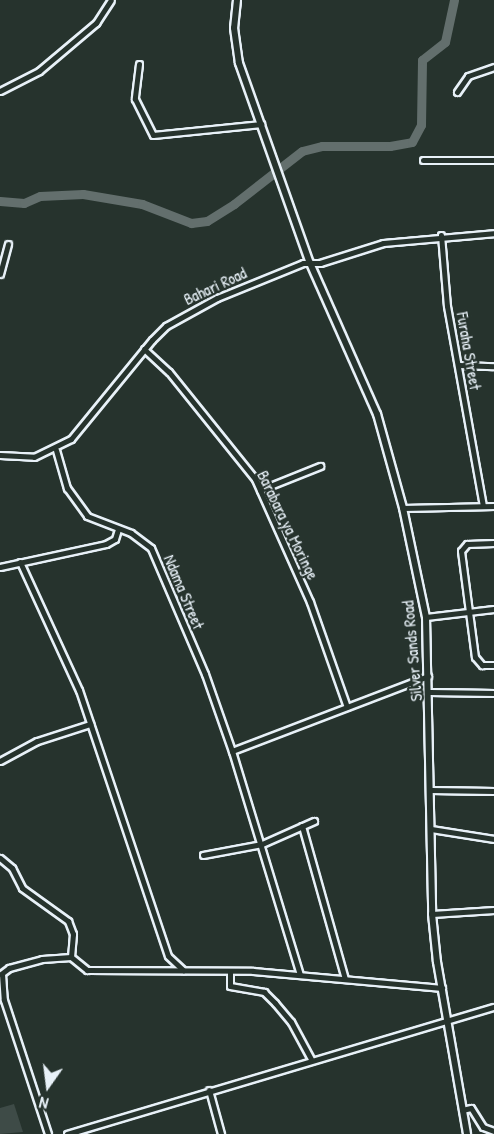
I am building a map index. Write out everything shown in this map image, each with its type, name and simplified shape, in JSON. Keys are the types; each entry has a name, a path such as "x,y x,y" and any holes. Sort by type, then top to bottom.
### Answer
{"street":[{"path":"0,91 39,71 96,23 111,0"},
{"name":"Silver Sands Road","path":"237,0 234,28 239,63 310,263 377,414 404,507 426,617 430,675 432,914 446,1018 467,1134"},
{"path":"139,64 135,99 153,135 261,124"},
{"path":"457,92 468,76 494,67"},
{"path":"423,160 494,160"},
{"name":"Bahari Road","path":"0,455 21,459 56,450 83,428 144,349 183,316 268,277 382,243 441,235 494,233"},
{"name":"Furaha Street","path":"441,235 444,280 483,506"},
{"path":"0,274 8,244"},
{"name":"Barabara ya Moringe","path":"144,349 169,372 260,490 310,602 347,707"},
{"path":"459,365 494,366"},
{"name":"Ndama Street","path":"56,450 75,504 87,516 142,539 151,548 205,674 232,751 300,975"},
{"path":"260,490 320,466"},
{"path":"404,507 494,506"},
{"path":"0,567 106,544 115,539 118,529"},
{"path":"494,543 470,544 462,548 468,612 477,660 494,665"},
{"path":"20,562 60,645 90,724 168,956 187,971"},
{"path":"426,617 494,609"},
{"path":"232,751 430,675"},
{"path":"430,692 494,693"},
{"path":"0,761 37,741 90,724"},
{"path":"431,790 494,791"},
{"path":"202,855 262,844 314,821"},
{"path":"302,826 345,979"},
{"path":"431,829 494,839"},
{"path":"0,858 12,868 22,888 68,921 73,934 71,957"},
{"path":"432,914 494,910"},
{"path":"48,1134 4,1000 1,974 9,968 42,959 71,957 87,970 97,972 230,971 345,979 418,989 442,988"},
{"path":"230,971 230,986 264,992 275,1003 291,1022 311,1059"},
{"path":"67,1134 446,1018 494,1007"},
{"path":"209,1090 221,1134"},
{"path":"462,1110 471,1108 483,1127 494,1131"}],"shaded area":[{"path":"14,1104 23,1132 0,1134 0,1108"}],"waterway":[{"path":"0,201 24,203 40,196 83,194 142,204 191,223 207,221 234,204 302,151 322,146 390,146 412,142 421,125 422,60 445,42 454,0"}]}
